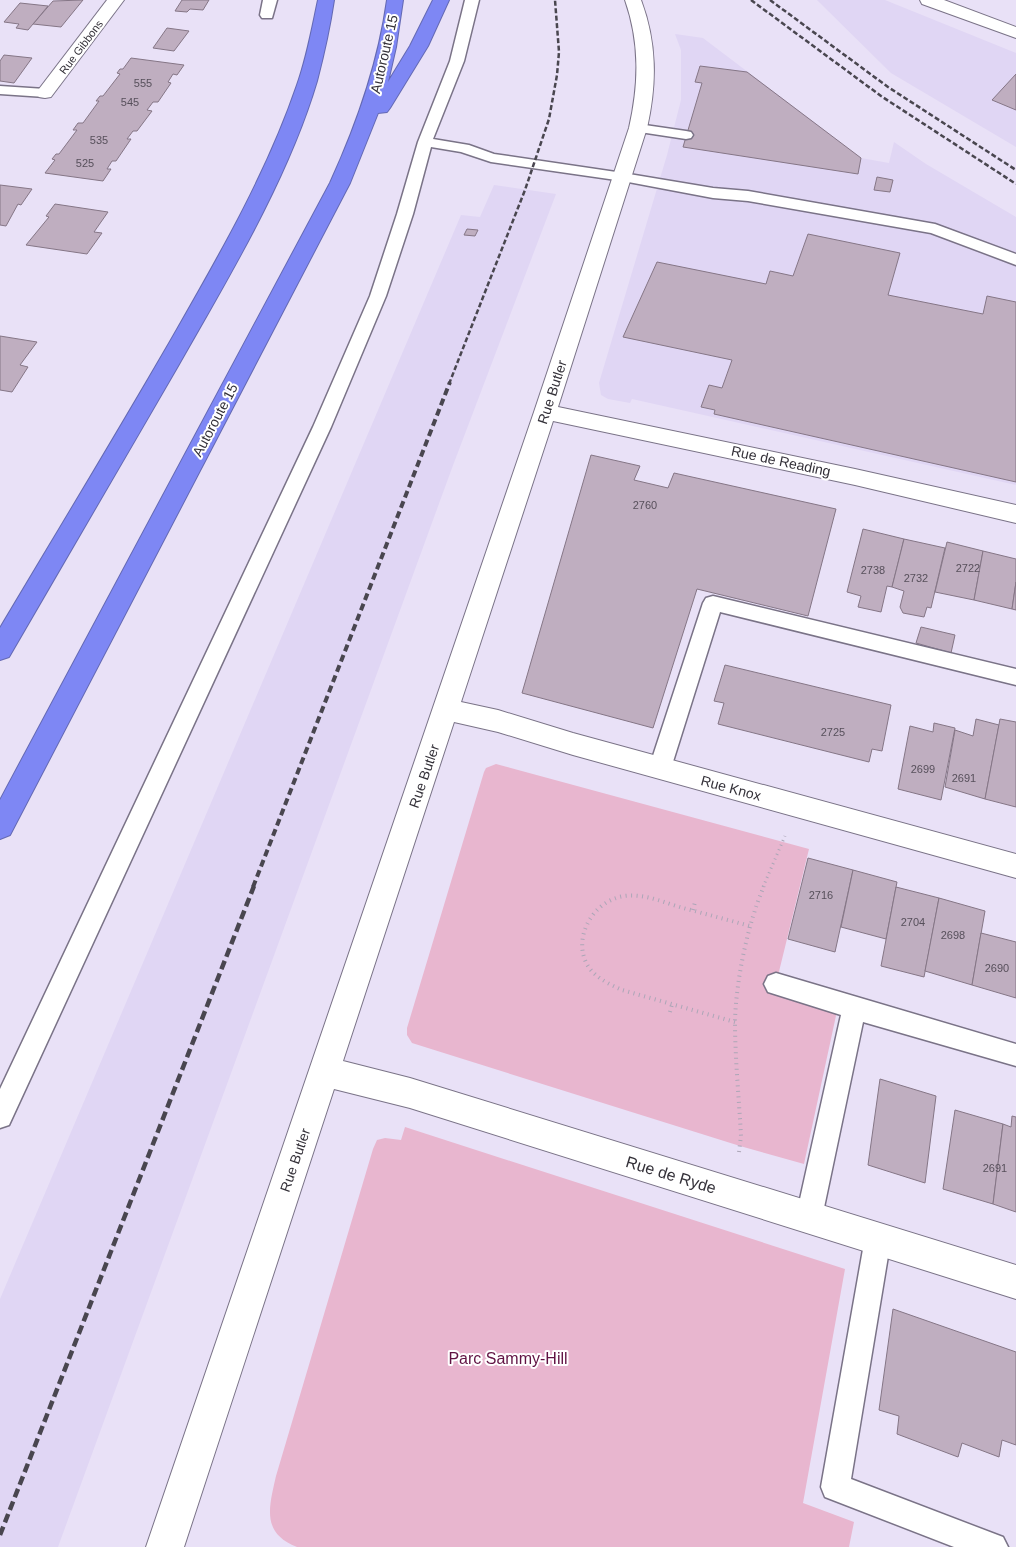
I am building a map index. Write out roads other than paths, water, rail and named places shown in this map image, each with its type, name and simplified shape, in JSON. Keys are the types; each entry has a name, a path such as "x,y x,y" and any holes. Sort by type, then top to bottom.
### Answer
{"highway":[{"path":"0,650 177,349 247,222 291,129 320,35 326,0"},
{"name":"Autoroute 15","path":"0,827 320,223 355,152 380,80 390,36 395,0"},
{"path":"355,152 419,46 441,0"}],"street":[{"name":"Rue Gibbons","path":"45,93 116,0"},
{"name":"Rue Butler","path":"165,1547 545,412 620,166 638,128 645,102 647,59 645,39 633,0"},
{"path":"928,0 1016,33"},
{"name":"Rue de Reading","path":"545,412 855,477 1016,514"},
{"name":"Rue Knox","path":"446,710 531,730 573,744 1016,866"},
{"name":"Rue de Ryde","path":"324,1071 410,1094 1016,1282"}],"lane":[{"path":"267,15 270,0"},
{"path":"0,1116 322,427 378,296 424,142 458,61 472,0"},
{"path":"0,90 45,93"},
{"path":"638,128 686,135"},
{"path":"424,142 464,148 491,158 620,166 713,194 748,196 935,229 1016,260"},
{"path":"464,148 496,146 590,158"},
{"path":"660,768 713,603 1016,677"},
{"path":"776,984 1016,1056"},
{"path":"810,1217 854,1008"},
{"path":"878,1238 835,1488 993,1547"}],"railway":[{"path":"449,384 525,190 549,119 559,52 555,0"},
{"path":"751,0 881,96 1016,184"},
{"path":"770,0 888,87 1016,170"},
{"path":"253,887 450,382"},
{"path":"0,1535 254,886"}],"park label":[{"name":"Parc Sammy-Hill","path":"508,1358"}]}
